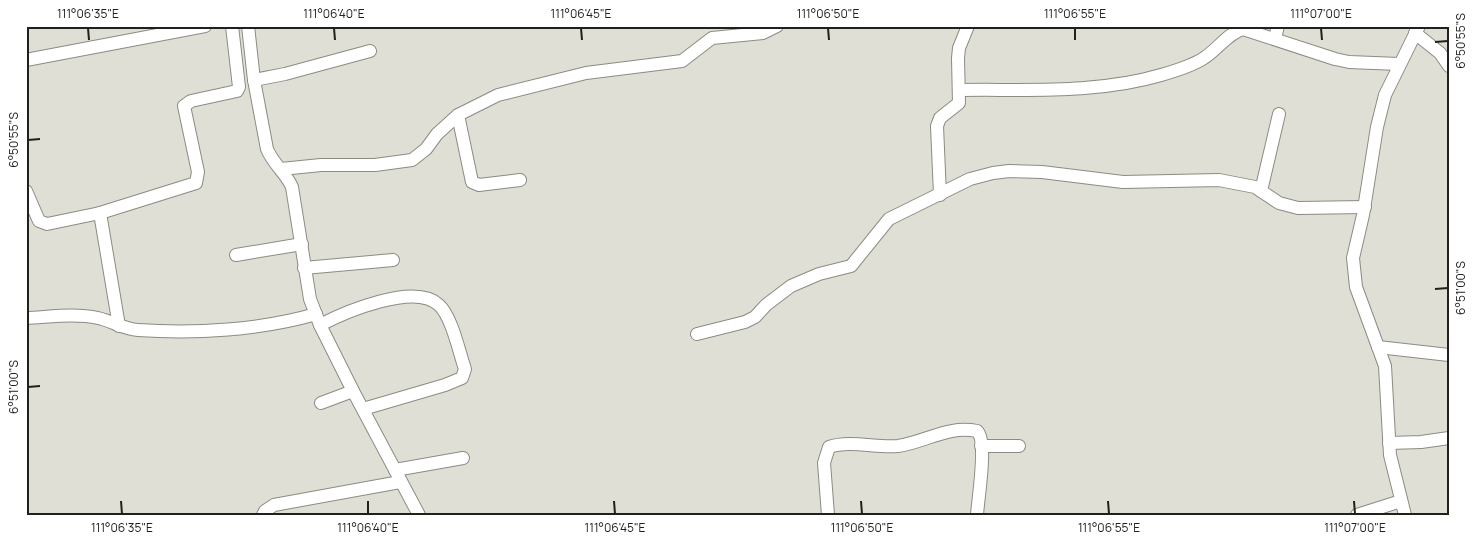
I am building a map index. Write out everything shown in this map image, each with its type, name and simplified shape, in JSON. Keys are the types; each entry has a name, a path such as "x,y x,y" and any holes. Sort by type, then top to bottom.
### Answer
{"street":[{"path":"26,60 205,26"},
{"path":"26,191 39,221 43,224 100,213 196,183 198,172 184,106 191,101 237,91 239,87 232,26"},
{"path":"248,26 254,80 267,149 270,157 281,169 292,187 310,299 318,320 353,391 419,515"},
{"path":"281,169 321,165 375,165 412,160 426,149 437,134 458,114 512,90 586,73 682,62 712,38 763,33 777,26"},
{"path":"940,195 938,121 942,115 959,103 959,48 968,26"},
{"path":"960,90 1079,87 1132,82 1161,75 1202,59 1238,31 1248,30 1276,32 1335,59 1350,62 1399,64"},
{"path":"1405,515 1389,443 1387,377 1378,347 1364,313 1353,273 1353,258 1365,207 1385,95 1417,30 1440,53 1449,66"},
{"path":"254,80 285,74 370,51"},
{"path":"458,114 472,182 479,185 520,180"},
{"path":"1261,191 1278,114"},
{"path":"697,334 745,322 755,317 766,305 791,286 819,274 852,266 889,219 970,179 1009,171 1042,172 1123,182 1219,180 1243,183 1261,191 1279,203 1298,208 1365,207"},
{"path":"100,213 119,326"},
{"path":"236,255 302,244"},
{"path":"304,268 393,260"},
{"path":"26,318 100,318 119,326 138,330 222,329 318,320 356,308 401,298 415,297 432,300 444,311 465,369 462,378 445,385 363,409"},
{"path":"1378,347 1449,355"},
{"path":"321,403 353,391"},
{"path":"828,515 824,463 829,447 843,444 896,446 946,431 964,429 980,433 977,515"},
{"path":"1389,443 1421,442 1449,438"},
{"path":"981,446 1020,446"},
{"path":"263,515 265,511 274,505 398,476 463,458"},
{"path":"1357,515 1401,501"}]}
